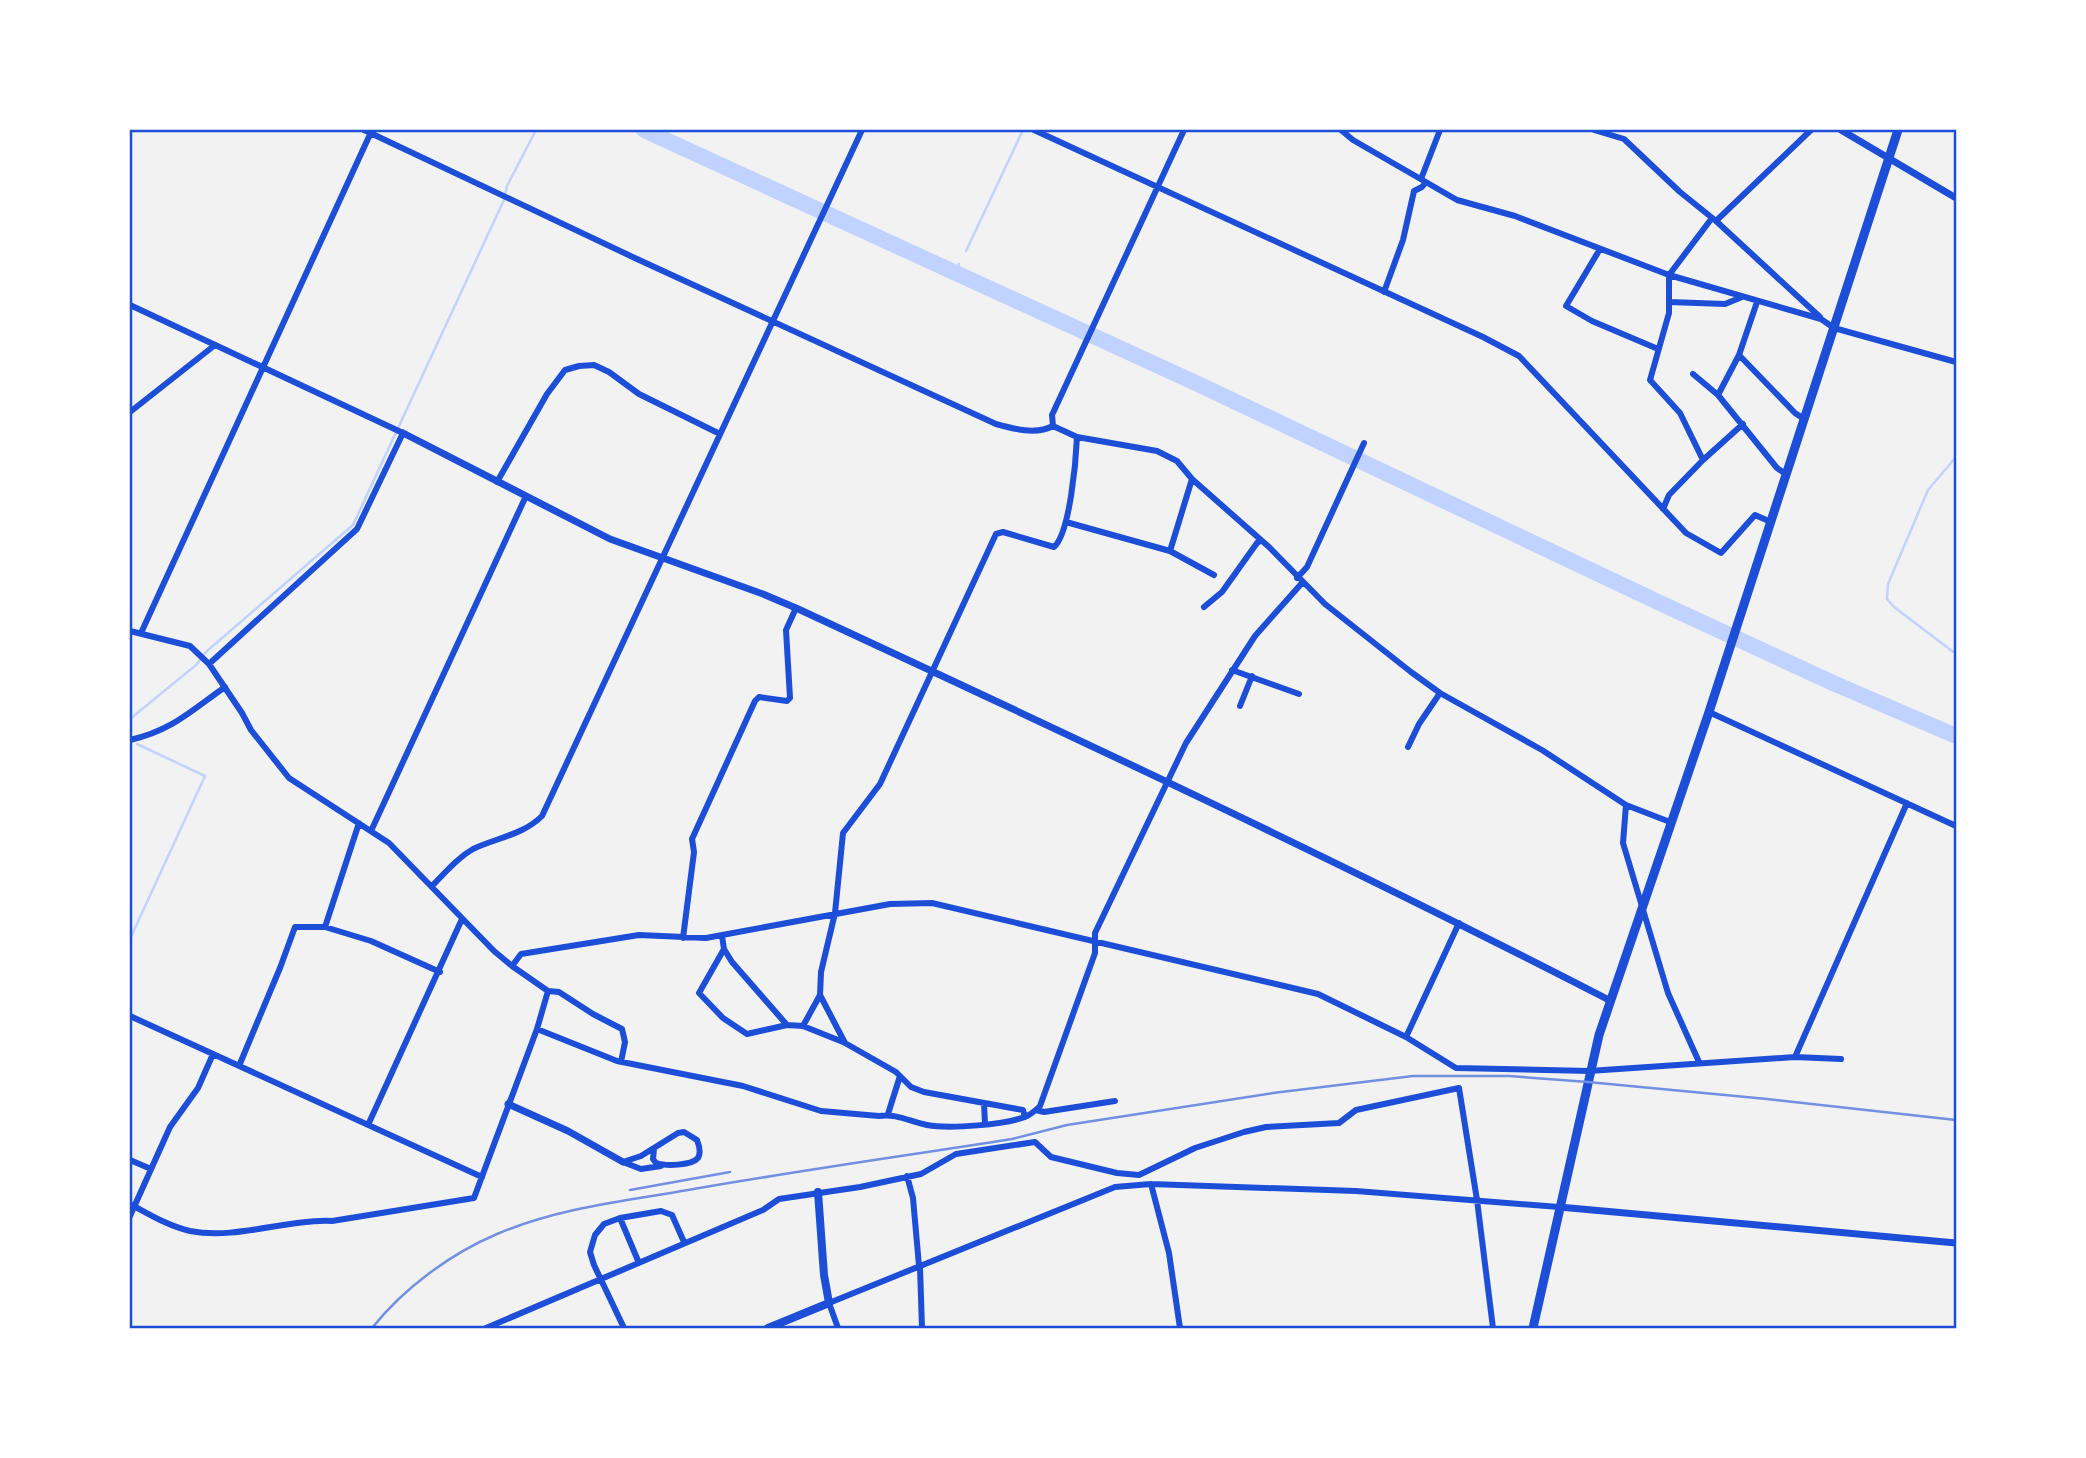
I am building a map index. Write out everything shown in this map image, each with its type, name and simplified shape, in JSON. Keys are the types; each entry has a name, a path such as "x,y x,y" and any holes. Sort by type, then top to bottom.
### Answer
{"main road":[{"path":"1532,1328 1589,1071 1772,522 1898,130"},
{"path":"768,1328 829,1303 824,1275 818,1192"}],"street":[{"path":"432,886 461,856 516,833 534,824 542,816 862,130"},
{"path":"1034,130 1483,337 1518,356 1686,533 1721,553 1755,515 1772,522"},
{"path":"1053,426 1052,415 1184,130"},
{"path":"1341,130 1353,141 1457,200 1515,216 1670,275 1757,302 1821,318"},
{"path":"1384,292 1404,240 1414,191 1422,187 1440,130"},
{"path":"1594,130 1623,139 1834,328 1956,362"},
{"path":"1703,460 1680,413 1650,380 1669,302 1670,275 1714,219 1811,130"},
{"path":"1841,130 1956,198"},
{"path":"141,633 369,131 996,424 1019,430 1046,430 1053,426"},
{"path":"1601,249 1566,306 1592,321 1658,349"},
{"path":"1669,302 1725,304 1742,297"},
{"path":"1718,396 1739,355 1757,302"},
{"path":"130,305 403,433 610,539 796,608 1167,780 1611,1001"},
{"path":"130,412 215,345"},
{"path":"1739,355 1804,419"},
{"path":"498,482 547,394 565,370 579,366 594,365 609,372 639,394 720,434"},
{"path":"1693,374 1718,396 1777,468 1787,475"},
{"path":"1662,509 1669,495 1743,424"},
{"path":"1053,426 1077,437 1157,451 1177,461 1192,479 1261,540 1325,604 1411,672 1440,693 1542,750 1626,805 1670,822"},
{"path":"209,664 357,529 403,433"},
{"path":"803,1026 820,995 821,972 835,913 843,833 880,784 996,534 1003,532 1054,547 1060,540 1066,523 1076,462 1077,437"},
{"path":"537,1029 621,1062 743,1086 821,1111 879,1116 888,1114 936,1126 985,1124 1025,1117 1035,1110 1040,1106 1090,966 1095,933 1167,780 1186,743 1232,670 1255,636 1300,581 1364,443"},
{"path":"1170,551 1192,479"},
{"path":"371,831 526,496"},
{"path":"1066,523 1170,551 1214,575"},
{"path":"1204,607 1222,593 1256,543 1261,540"},
{"path":"1203,569 1207,561"},
{"path":"683,938 694,852 692,839 755,701 759,697 787,701 790,698 786,630 796,608"},
{"path":"130,631 190,646 209,664 251,730 289,778 390,843 462,919 512,965 548,990 559,992 622,1029 625,1042 621,1062"},
{"path":"1232,670 1299,694"},
{"path":"1240,706 1252,677"},
{"path":"130,740 170,727 225,687"},
{"path":"1408,747 1419,724 1440,693"},
{"path":"1709,712 1956,826"},
{"path":"1795,1057 1907,803"},
{"path":"1626,805 1623,844 1668,993 1699,1062"},
{"path":"326,927 359,823"},
{"path":"512,965 521,954 606,939 639,935 683,938 722,936 890,904 932,903 1318,994 1406,1037 1456,1069 1589,1071 1795,1057 1841,1059"},
{"path":"368,1125 462,919"},
{"path":"1406,1037 1459,923"},
{"path":"239,1066 281,968 295,927 326,927 371,941 440,972"},
{"path":"722,936 724,949 732,962 787,1025"},
{"path":"724,949 699,993 723,1018 747,1034 787,1025 803,1026 845,1043 896,1072 911,1087 923,1092 1023,1111 1025,1117"},
{"path":"132,1205 172,1226 209,1233 309,1220 332,1221 474,1198 537,1029 548,990"},
{"path":"820,995 845,1043"},
{"path":"130,1016 482,1177"},
{"path":"130,1216 132,1205 170,1127 198,1088 213,1054"},
{"path":"888,1114 900,1076"},
{"path":"486,1328 763,1210 779,1199 860,1187 921,1174 956,1154 1035,1142 1051,1157 1117,1173 1139,1175 1195,1148 1244,1132 1288,1125 1339,1123 1356,1110 1459,1088 1477,1200 1493,1328"},
{"path":"1035,1110 1044,1112 1115,1101"},
{"path":"984,1102 985,1124"},
{"path":"508,1104 568,1130 623,1162 640,1169 695,1160 699,1156 698,1140 684,1132 678,1133 654,1149 623,1162"},
{"path":"654,1149 653,1158 656,1163 666,1165"},
{"path":"130,1160 150,1170"},
{"path":"1139,1175 1139,1185"},
{"path":"907,1176 913,1198 922,1328"},
{"path":"838,1328 829,1303 1115,1187 1151,1184 1356,1191 1477,1200 1956,1244"},
{"path":"1151,1184 1169,1253 1180,1328"},
{"path":"624,1328 592,1258 592,1242 599,1228 620,1219 661,1211 672,1216 684,1242"},
{"path":"620,1219 639,1264"}],"waterway":[{"path":"130,719 196,665 207,651 353,525 504,200 507,186 536,130"},
{"path":"644,130 1198,384 1833,683 1956,736"},
{"path":"966,251 1023,130"},
{"path":"955,275 959,264"},
{"path":"1956,457 1928,490 1888,584 1887,599 1956,654"},
{"path":"130,939 205,776 137,744"}],"railway":[{"path":"372,1328 398,1299 445,1262 497,1234 567,1212 769,1176 1012,1139 1067,1125 1273,1093 1413,1076 1509,1076 1767,1099 1956,1120"},
{"path":"630,1190 730,1172"}]}
